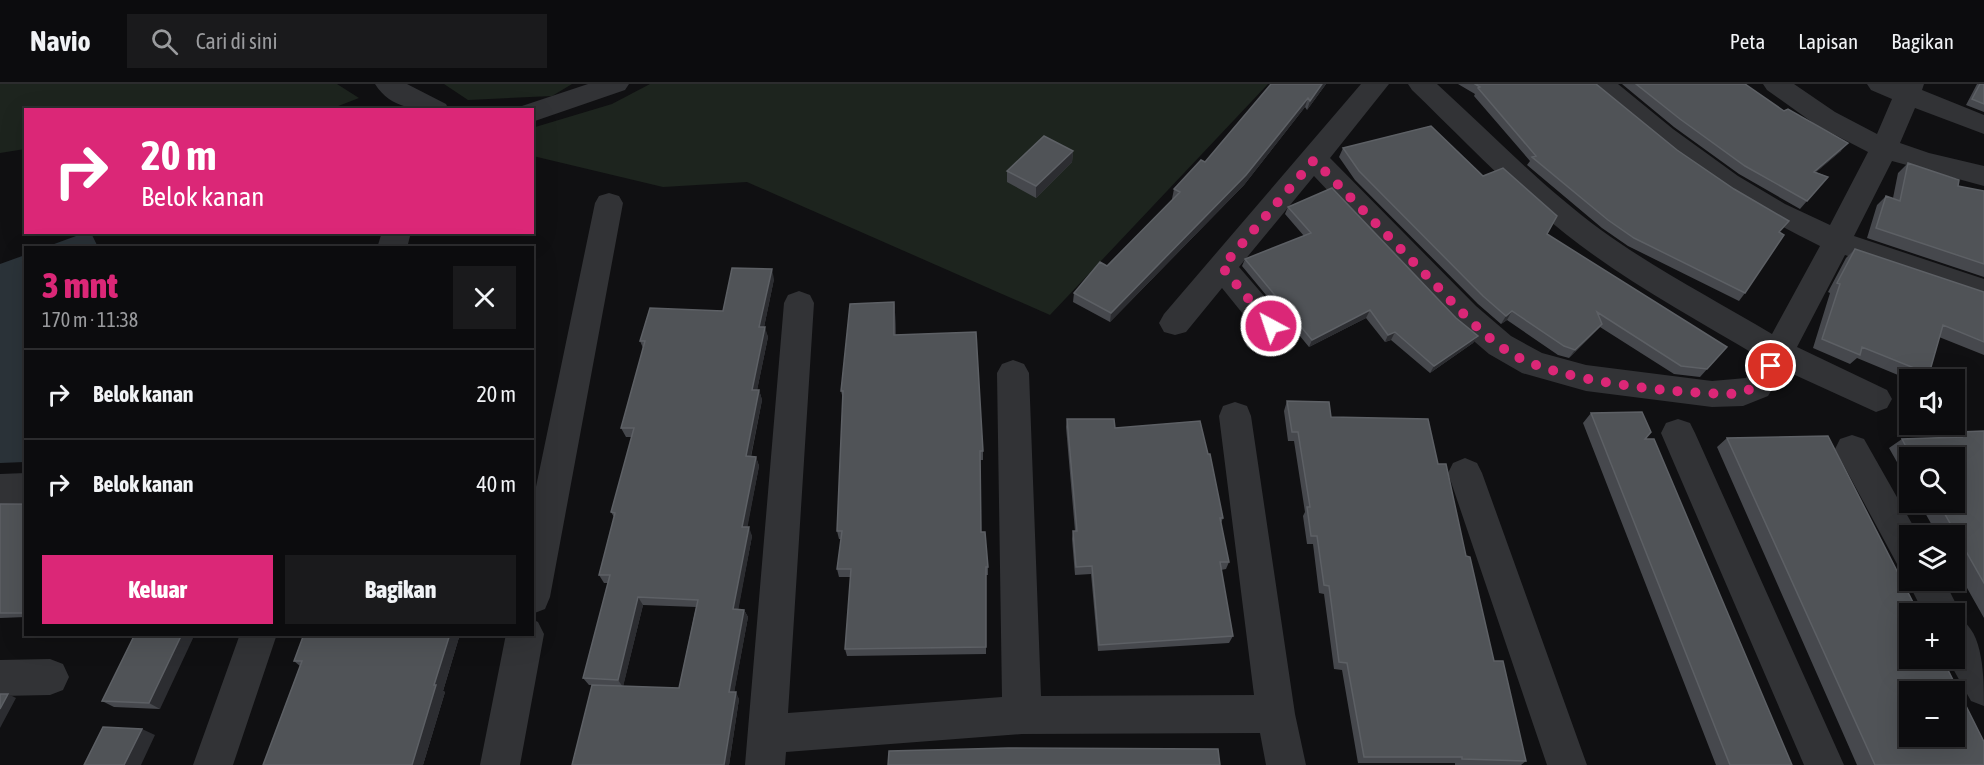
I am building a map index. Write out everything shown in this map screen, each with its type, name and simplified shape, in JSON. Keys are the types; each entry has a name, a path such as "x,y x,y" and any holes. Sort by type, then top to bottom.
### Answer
{"street":[{"path":"388,84 407,97 431,108"},
{"path":"534,112 616,84"},
{"path":"1175,323 1376,84"},
{"path":"1421,84 1548,202 1590,237 1650,277 1779,353 1876,399"},
{"path":"1601,84 1658,134 1723,179 1775,211 1837,241 1984,291"},
{"path":"1776,84 1832,124 1884,149 1984,176"},
{"path":"1880,84 1909,89 1984,125"},
{"path":"1314,160 1465,315 1506,350 1533,364 1587,378 1642,386 1730,394 1743,393 1757,387 1779,353 1884,149 1909,89"},
{"path":"534,587 609,203"},
{"path":"1222,267 1271,326"},
{"path":"799,303 766,749 1022,715 1276,714"},
{"path":"1013,374 1022,715"},
{"path":"1235,416 1276,714 1286,765"},
{"path":"1678,433 1824,765"},
{"path":"1852,449 1899,533"},
{"path":"1465,473 1567,765"},
{"path":"0,489 24,488"},
{"path":"213,765 258,636"},
{"path":"500,765 525,636"},
{"path":"1965,654 1984,688"},
{"path":"0,678 50,677"}],"shaded area":[{"path":"0,84 337,84 359,98 333,108 24,108 24,149 0,153"},
{"path":"444,84 572,84 552,96 468,100"},
{"path":"650,84 1268,84 1050,315 747,182 663,187 534,156 534,127 612,104"},
{"path":"82,234 92,234 98,246 49,246"},
{"path":"24,255 24,462 0,463 0,264"}],"building":[{"path":"1271,84 1322,84 1246,175 1111,313 1074,293 1100,262 1107,266 1180,192 1174,189 1201,160 1205,162"},
{"path":"1475,84 1596,84 1677,150 1734,189 1789,221 1779,232 1784,235 1745,293 1634,238 1608,220 1532,157 1536,156 1478,88 1480,87"},
{"path":"1636,84 1745,84 1784,111 1788,109 1848,143 1814,172 1828,177 1807,201 1745,166"},
{"path":"1980,84 1984,84 1984,104 1972,99"},
{"path":"1431,126 1483,176 1503,168 1557,216 1547,234 1727,347 1707,369 1681,366 1597,312 1602,324 1575,350 1564,346 1512,311 1506,316 1483,296 1359,171 1343,148"},
{"path":"1044,136 1073,151 1036,186 1007,171"},
{"path":"1908,163 1959,180 1958,186 1984,191 1984,264 1876,228 1886,196 1900,201"},
{"path":"1332,188 1456,318 1478,336 1434,366 1395,332 1388,335 1370,310 1312,340 1245,259 1311,233 1288,207"},
{"path":"1855,249 1984,292 1984,342 1943,325 1930,369 1917,369 1862,347 1860,355 1822,339 1840,284 1837,283"},
{"path":"732,268 772,269 759,327 765,327 752,390 759,390 746,456 756,457 742,527 749,527 733,609 744,610 729,692 736,692 724,765 572,765 592,685 679,688 698,600 638,597 618,680 583,678 610,575 599,575 615,513 611,512 634,428 621,428 645,341 640,341 650,308 723,311"},
{"path":"894,302 894,335 976,332 983,451 980,451 981,532 985,532 988,567 986,567 986,647 845,649 851,569 837,569 842,531 837,531 843,391 841,391 850,304"},
{"path":"1287,401 1329,402 1331,417 1428,419 1438,464 1446,464 1466,556 1470,557 1494,661 1503,661 1526,761 1462,759 1462,757 1364,757 1347,663 1339,662 1329,586 1324,585 1317,536 1311,536 1307,507 1310,507 1298,432 1292,432"},
{"path":"1642,412 1651,432 1645,439 1654,439 1792,765 1730,765 1591,413"},
{"path":"1067,419 1114,419 1115,428 1200,421 1208,454 1210,454 1223,518 1220,518 1229,562 1220,562 1233,636 1099,645 1092,566 1076,567 1073,531 1077,531"},
{"path":"1984,431 1984,583 1965,550 1965,525 1951,525 1944,513 1965,513 1965,447 1906,447 1902,439 1962,437 1961,435 1965,435 1965,432"},
{"path":"1828,436 1899,575 1899,591 1907,591 1913,603 1899,603 1899,669 1948,669 1954,681 1899,681 1899,747 1965,747 1965,704 1984,742 1984,765 1875,765 1727,438"},
{"path":"0,504 24,504 24,613 0,613"},
{"path":"134,636 181,636 149,703 102,701"},
{"path":"303,636 449,636 412,765 263,765 302,661 294,661"},
{"path":"0,694 8,694 0,709"},
{"path":"103,727 142,729 124,765 84,765"},
{"path":"1008,748 1218,749 1220,765 888,765 889,751"}],"route":[{"path":"1271,326 1222,267 1314,160 1465,315 1512,354 1533,364 1587,378 1712,394 1743,393 1757,387 1771,366"}]}
